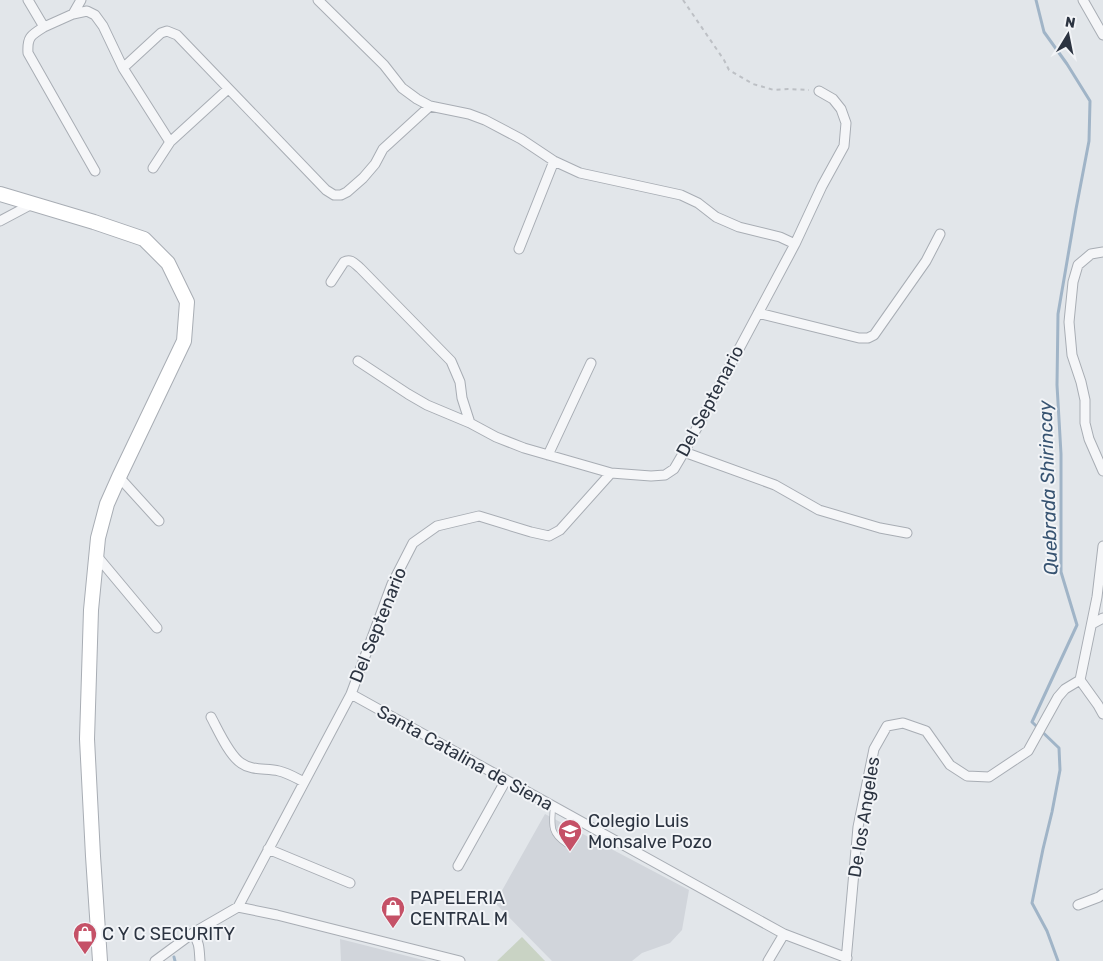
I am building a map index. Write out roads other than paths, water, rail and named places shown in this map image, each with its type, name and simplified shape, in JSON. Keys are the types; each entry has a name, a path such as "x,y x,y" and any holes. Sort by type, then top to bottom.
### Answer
{"street":[{"path":"28,0 44,27"},
{"path":"74,14 81,0"},
{"path":"318,0 384,65 402,88 430,106 469,114 485,120 521,139 554,161 580,173 682,194 698,203 716,217 739,228 769,233 795,244"},
{"path":"1083,0 1103,35"},
{"path":"95,171 28,53 27,44 30,36 44,27 74,14 87,11 95,15 103,26 123,68 170,142"},
{"path":"123,68 161,33 167,30 176,35 326,190 334,195 341,196 363,178 375,164 383,149 430,106"},
{"path":"153,168 170,142 228,89"},
{"name":"Del Septenario","path":"238,907 351,694 392,584 412,543 437,526 479,516 549,536 560,530 611,473 651,476 665,475 674,469 795,244 822,186 844,146 846,123 842,109 833,99 819,91"},
{"path":"519,249 554,161"},
{"path":"0,194 144,239 168,263 187,302 184,341 107,504 98,538 91,610 87,739 100,961"},
{"path":"0,221 32,204"},
{"path":"758,313 859,338 868,338 874,335 926,261 940,234"},
{"path":"1103,252 1091,254 1078,265 1073,282 1069,322 1072,355 1085,400 1087,431 1103,470"},
{"path":"331,282 347,260 351,260 360,268 451,361 460,382 462,398 470,422"},
{"path":"358,361 421,401 470,422 496,437 524,448 611,473"},
{"path":"548,455 591,363"},
{"path":"684,452 775,485 819,510 880,528 907,533"},
{"path":"119,477 159,521"},
{"path":"1103,546 1097,598 1080,680 1103,714"},
{"path":"96,555 157,628"},
{"path":"1092,624 1103,618"},
{"name":"De los Angeles","path":"846,960 858,827 874,749 887,726 903,723 926,730 950,765 968,776 989,777 1028,752 1058,697 1065,689 1080,680"},
{"name":"Santa Catalina de Siena","path":"351,694 784,934 846,960"},
{"path":"211,717 229,749 240,763 248,767 279,771 304,782"},
{"path":"458,866 506,780"},
{"path":"268,849 350,883"},
{"path":"1078,906 1103,894"},
{"path":"155,961 193,933 238,907 460,961"},
{"path":"193,933 200,946 200,961"},
{"path":"768,961 784,934"}],"lane":[{"path":"553,806 552,830 560,841 566,844"}],"waterway":[{"name":"Quebrada Shirincay","path":"1036,0 1044,32 1090,101 1089,141 1058,314 1057,385 1061,454 1061,572 1077,625 1032,722 1059,748 1060,770 1032,903 1047,931 1058,961"},
{"path":"174,957 175,961"}],"place":[{"name":"Colegio Luis Monsalve Pozo","path":"570,852"},
{"name":"PAPELERIA CENTRAL M","path":"393,929"},
{"name":"C Y C SECURITY","path":"85,955"}]}
